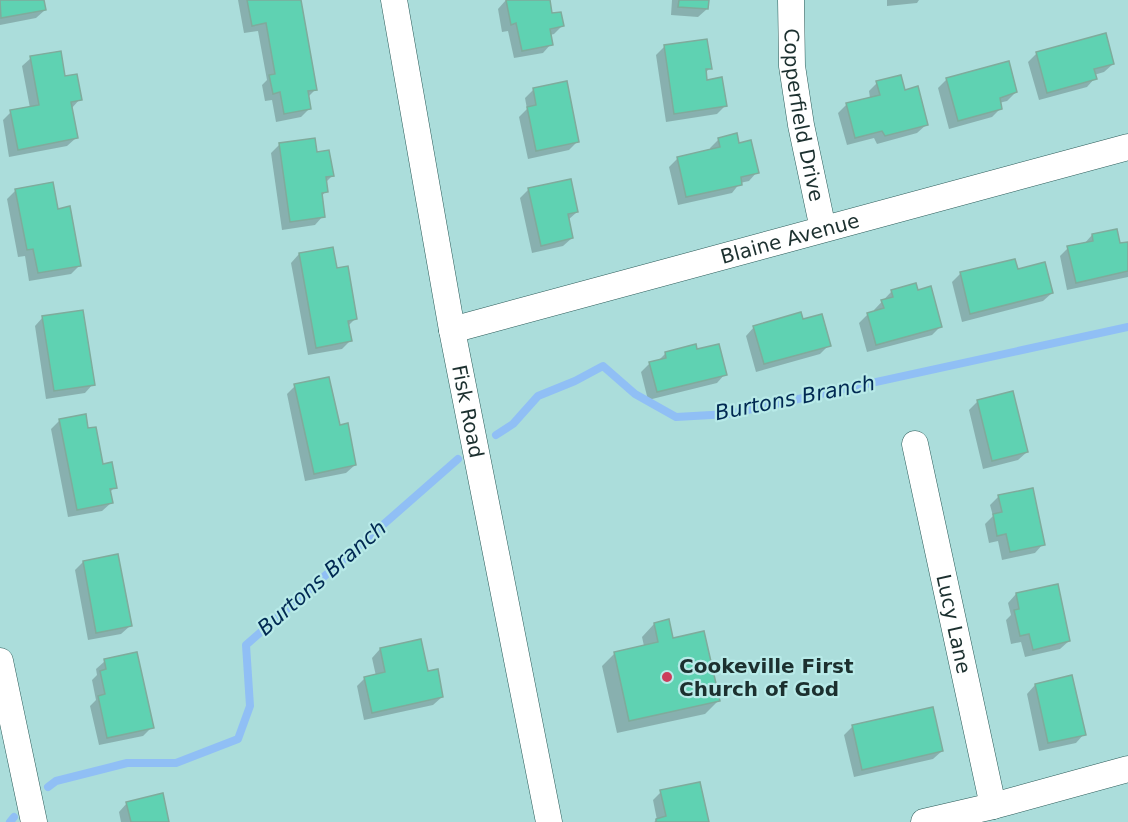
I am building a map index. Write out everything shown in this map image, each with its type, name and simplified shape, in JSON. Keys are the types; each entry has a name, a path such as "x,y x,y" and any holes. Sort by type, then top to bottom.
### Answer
{"street":[{"name":"Fisk Road","path":"394,0 452,330 549,822"},
{"name":"Copperfield Drive","path":"791,0 792,66 801,125 823,229"},
{"name":"Blaine Avenue","path":"452,330 1128,147"},
{"name":"Lucy Lane","path":"915,444 993,806"},
{"path":"0,662 34,822"},
{"path":"924,822 993,806 1128,769"}],"building":[{"path":"0,0 44,0 46,10 1,18"},
{"path":"247,0 301,0 317,90 308,91 311,109 284,114 280,92 273,94 269,75 275,74 266,23 252,26"},
{"path":"506,0 550,0 552,13 561,12 564,26 550,29 553,45 522,51 516,23 511,25"},
{"path":"679,0 709,0 708,9 678,7"},
{"path":"1106,33 1114,64 1094,69 1097,79 1047,93 1036,52"},
{"path":"707,39 712,69 706,69 707,80 722,77 727,106 674,114 664,45"},
{"path":"61,51 65,76 77,74 82,100 71,102 78,138 18,150 10,110 39,105 30,56"},
{"path":"1009,61 1017,92 1000,98 1002,109 958,121 946,78"},
{"path":"901,75 905,90 918,86 928,125 885,136 882,131 855,138 846,103 880,95 876,81"},
{"path":"567,81 579,142 536,151 527,107 536,105 533,88"},
{"path":"737,133 739,143 751,140 759,173 741,177 742,185 686,197 677,157 720,147 718,138"},
{"path":"315,138 317,152 329,150 334,176 326,177 328,192 322,193 325,217 290,222 279,143"},
{"path":"571,179 578,212 568,214 573,238 541,246 528,188"},
{"path":"53,182 58,209 70,206 81,266 38,273 33,249 27,250 15,189"},
{"path":"1117,229 1120,243 1128,242 1128,271 1076,283 1067,246 1093,241 1092,234"},
{"path":"333,247 337,268 348,266 357,319 348,321 352,341 316,348 299,253"},
{"path":"1015,259 1018,269 1045,262 1053,293 970,314 960,272"},
{"path":"916,283 918,290 931,286 942,327 876,345 867,313 884,308 881,300 893,297 891,290"},
{"path":"83,310 95,385 54,391 42,316"},
{"path":"801,312 803,319 822,314 831,346 764,364 753,326"},
{"path":"696,344 697,349 719,344 727,375 657,392 649,362 666,358 665,352"},
{"path":"329,377 340,425 348,423 356,465 314,474 294,384"},
{"path":"1013,391 1028,452 992,461 977,400"},
{"path":"86,414 88,428 96,427 103,464 112,462 117,488 110,489 113,503 77,510 59,419"},
{"path":"1033,488 1045,545 1010,552 1006,534 997,536 993,514 1002,512 998,495"},
{"path":"118,554 132,626 96,633 83,561"},
{"path":"1058,584 1070,641 1033,650 1029,634 1020,636 1014,610 1019,609 1016,593"},
{"name":"Cookeville First Church of God","path":"669,619 673,638 704,631 720,701 629,721 614,652 658,642 654,623"},
{"path":"421,639 428,671 438,669 443,697 372,713 364,677 385,672 380,648"},
{"path":"137,652 154,728 107,738 98,696 105,694 100,671 106,669 104,659"},
{"path":"1072,675 1086,735 1048,743 1035,684"},
{"path":"933,707 943,751 862,770 852,725"},
{"path":"700,782 709,822 656,822 656,819 666,816 660,790"},
{"path":"163,793 169,822 131,822 126,802"}],"waterway":[{"name":"Burtons Branch","path":"496,435 513,424 538,396 575,381 603,366 635,394 676,417 729,414 1128,327"},
{"name":"Burtons Branch","path":"48,787 56,781 127,763 176,763 238,739 250,706 246,645 458,459"},
{"name":"Burtons Branch","path":"10,822 14,817"}],"place":[{"name":"Cookeville First Church of God","path":"667,677"}]}
